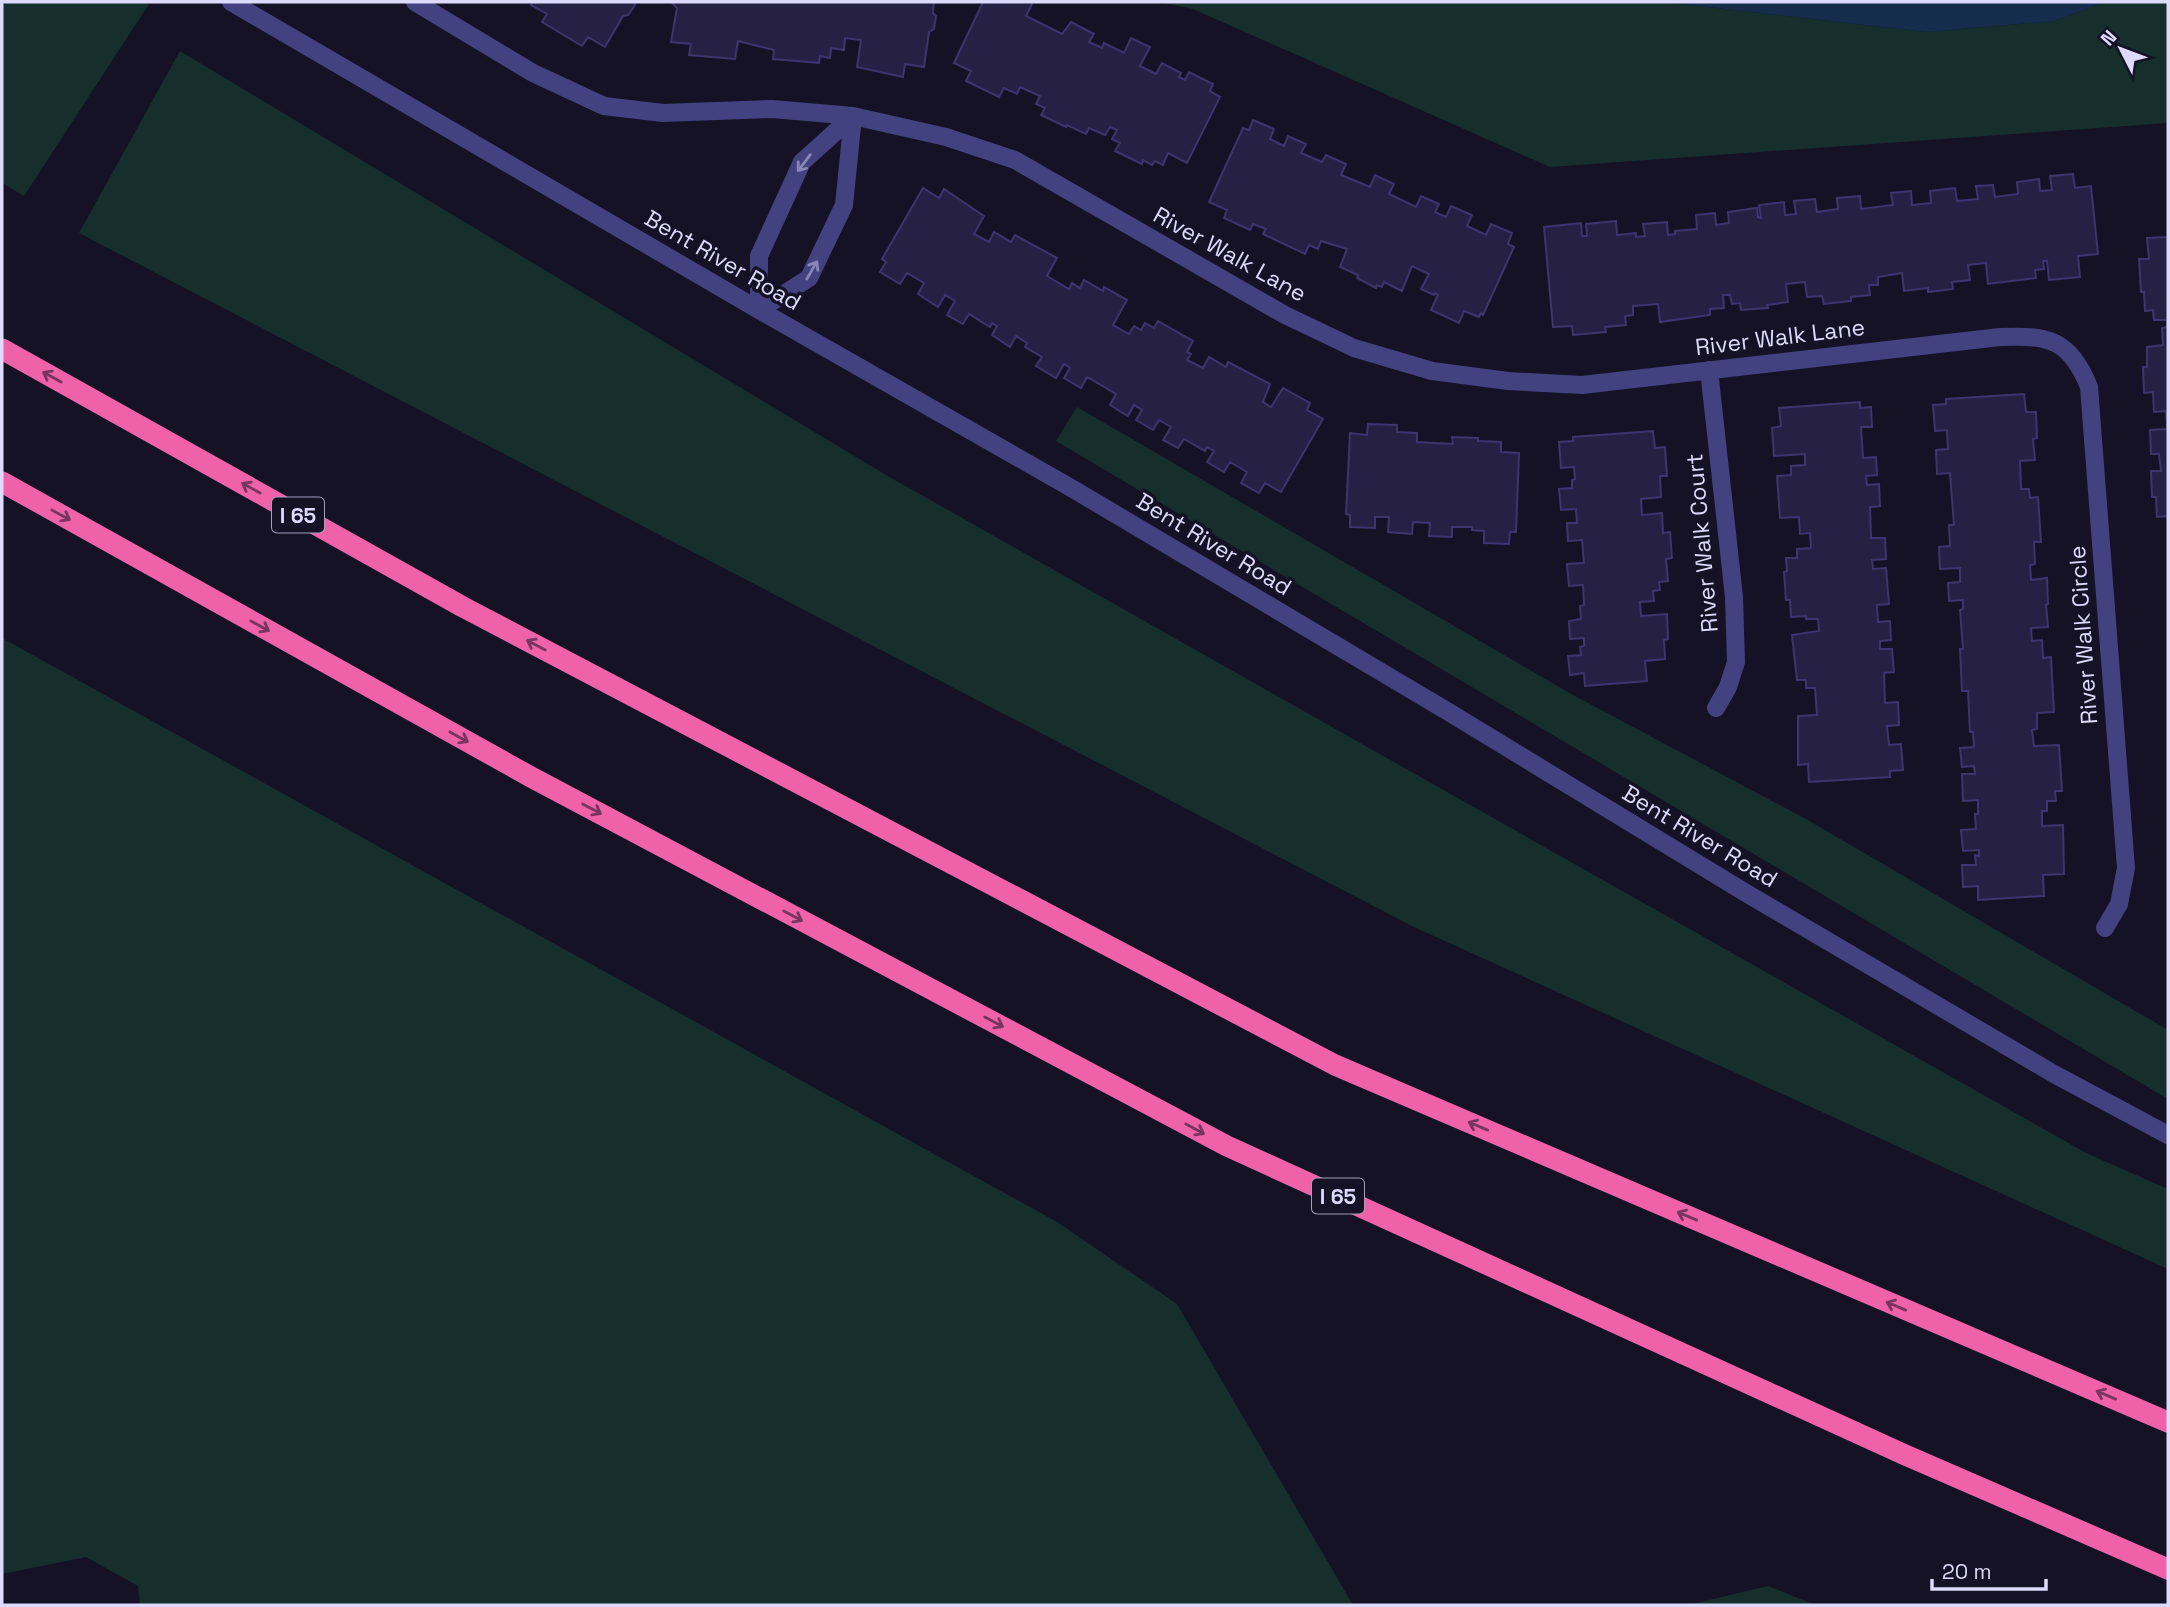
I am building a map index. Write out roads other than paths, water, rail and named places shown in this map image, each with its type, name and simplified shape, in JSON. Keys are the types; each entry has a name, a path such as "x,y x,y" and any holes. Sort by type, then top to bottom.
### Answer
{"highway":[{"name":"I 65","path":"2,349 463,607 1335,1065 2168,1422"},
{"name":"I 65","path":"2,482 531,777 1227,1146 1903,1454 2168,1569"}],"street":[{"name":"Bent River Road","path":"231,2 759,310 1085,496 1746,893 2054,1074 2168,1135"},
{"name":"River Walk Lane","path":"415,2 533,73 604,106 663,113 772,109 853,116 946,137 1015,160 1285,315 1353,348 1432,371 1508,381 1582,385 2000,337 2031,336 2060,344"},
{"path":"759,310 759,256 802,162 853,116"},
{"path":"759,310 809,278 815,266 844,205 853,116"},
{"name":"River Walk Circle","path":"2060,344 2081,365 2089,387 2126,868 2119,904 2105,928"},
{"name":"River Walk Court","path":"1709,370 1734,597 1736,662 1728,687 1716,708"}],"water":[{"path":"1664,2 2105,2 2054,21 1926,32"}]}
